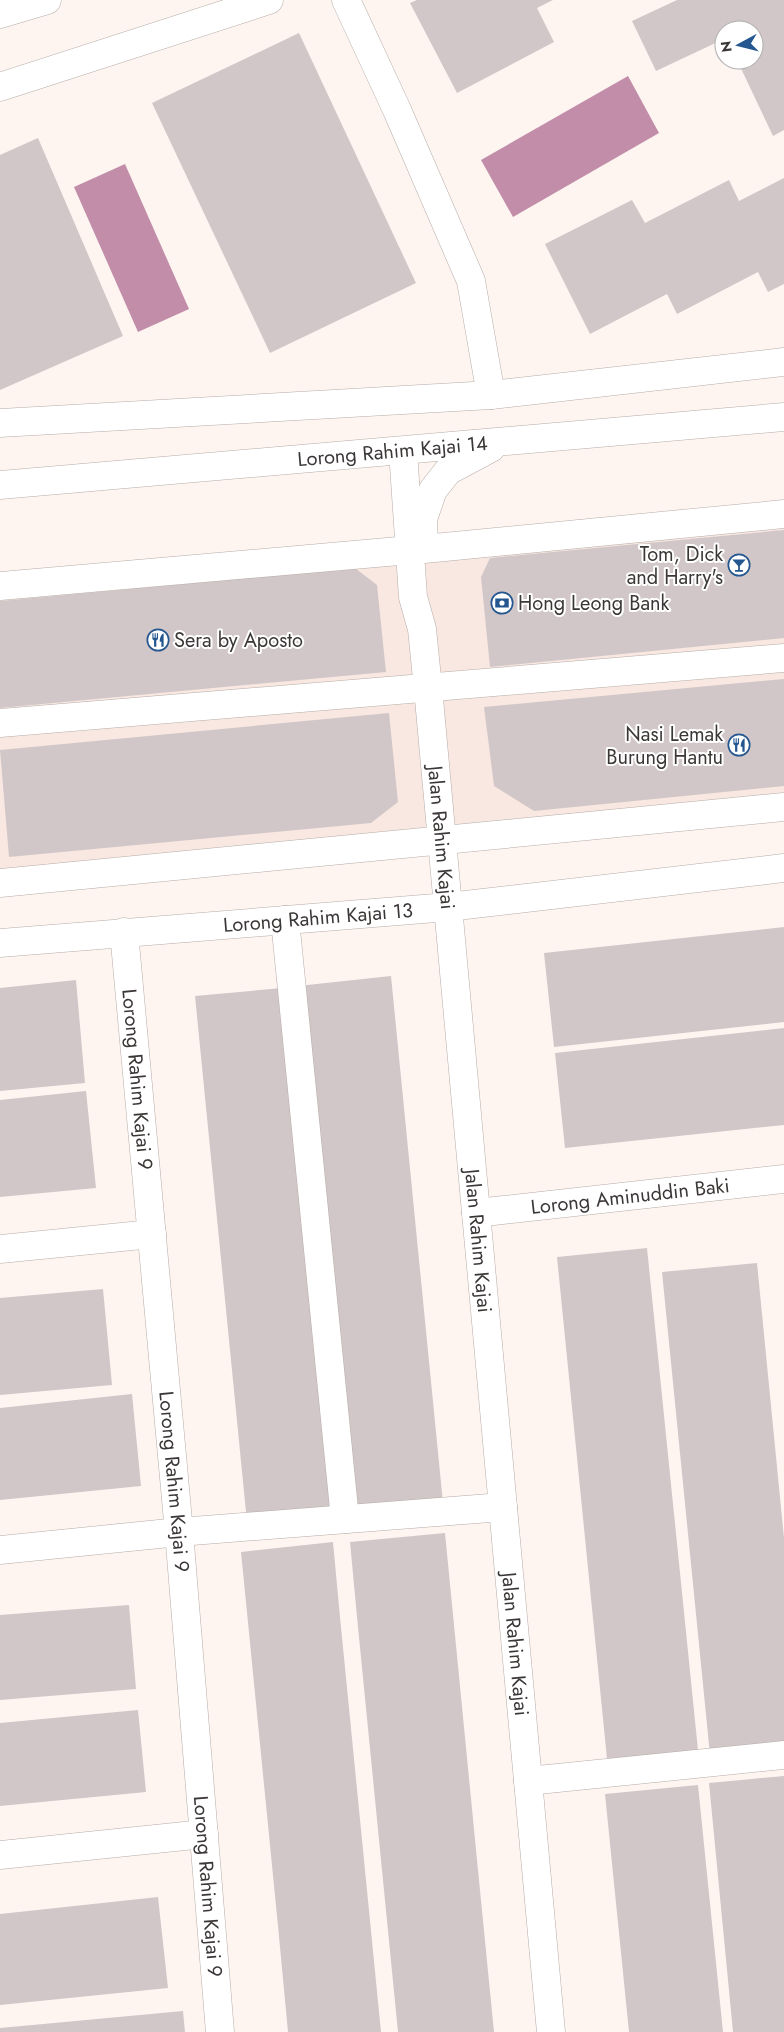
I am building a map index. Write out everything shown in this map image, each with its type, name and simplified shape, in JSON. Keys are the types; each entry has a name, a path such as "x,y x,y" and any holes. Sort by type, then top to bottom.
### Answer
{"street":[{"path":"0,14 47,0"},
{"path":"0,87 269,0"},
{"path":"346,0 398,110 471,281 491,395"},
{"path":"0,423 491,395 784,362"},
{"name":"Lorong Rahim Kajai 14","path":"0,485 784,417"},
{"path":"417,549 423,519 433,490 448,471 501,443"},
{"path":"403,451 417,549"},
{"path":"0,586 784,514"},
{"name":"Jalan Rahim Kajai","path":"417,549 425,596 422,629 551,2032"},
{"path":"0,724 784,658"},
{"path":"0,883 784,807"},
{"name":"Lorong Rahim Kajai 13","path":"0,943 448,907 784,868"},
{"path":"285,920 345,1519"},
{"name":"Lorong Rahim Kajai 9","path":"124,932 179,1532 220,2032"},
{"name":"Lorong Aminuddin Baki","path":"476,1213 784,1179"},
{"path":"0,1249 152,1234"},
{"path":"0,1550 179,1532 503,1507"},
{"path":"528,1781 784,1755"},
{"path":"0,1855 204,1834"}],"shaded area":[{"path":"628,76 659,133 513,217 481,160"},
{"path":"125,164 189,309 138,332 74,187"},
{"path":"784,516 784,807 0,883 0,587"}],"building":[{"path":"417,0 553,0 537,8 554,42 457,93 410,3"},
{"path":"677,0 784,0 784,130 773,136 742,70 764,70 764,20 714,20 714,44 656,71 632,21"},
{"path":"299,33 416,283 270,353 152,103"},
{"path":"38,138 123,336 0,390 0,155"},
{"path":"784,178 784,284 768,292 758,272 677,314 667,294 590,334 545,244 632,200 645,223 729,180 739,201"},
{"path":"784,530 784,638 490,667 481,577 490,558"},
{"path":"355,568 377,585 386,672 0,708 0,601"},
{"path":"784,679 784,786 534,811 494,786 484,707"},
{"path":"389,713 398,802 371,823 9,857 0,750"},
{"path":"784,927 784,1022 554,1047 544,953"},
{"path":"391,976 443,1503 349,1512 298,986"},
{"path":"76,980 85,1083 0,1091 0,988"},
{"path":"282,988 334,1514 247,1522 195,996"},
{"path":"784,1028 784,1125 565,1148 555,1053"},
{"path":"86,1091 96,1188 0,1197 0,1100"},
{"path":"647,1248 699,1760 608,1769 557,1257"},
{"path":"757,1263 784,1538 784,1748 710,1755 662,1272"},
{"path":"103,1289 112,1385 0,1395 0,1298"},
{"path":"132,1394 141,1486 0,1500 0,1408"},
{"path":"445,1533 494,2032 398,2032 357,1617 350,1542"},
{"path":"333,1542 381,2032 288,2032 241,1552"},
{"path":"129,1605 136,1689 0,1700 0,1615"},
{"path":"138,1710 146,1792 0,1806 0,1723"},
{"path":"784,1776 784,2032 733,2032 709,1783"},
{"path":"698,1785 723,2032 629,2032 605,1794"},
{"path":"158,1897 168,1988 0,2005 0,1914"},
{"path":"183,2011 185,2032 0,2032 0,2028"}],"place":[{"name":"Tom, Dick and Harry's","path":"739,565"},
{"name":"Hong Leong Bank","path":"502,603"},
{"name":"Sera by Aposto","path":"158,640"},
{"name":"Nasi Lemak Burung Hantu","path":"739,745"}]}
